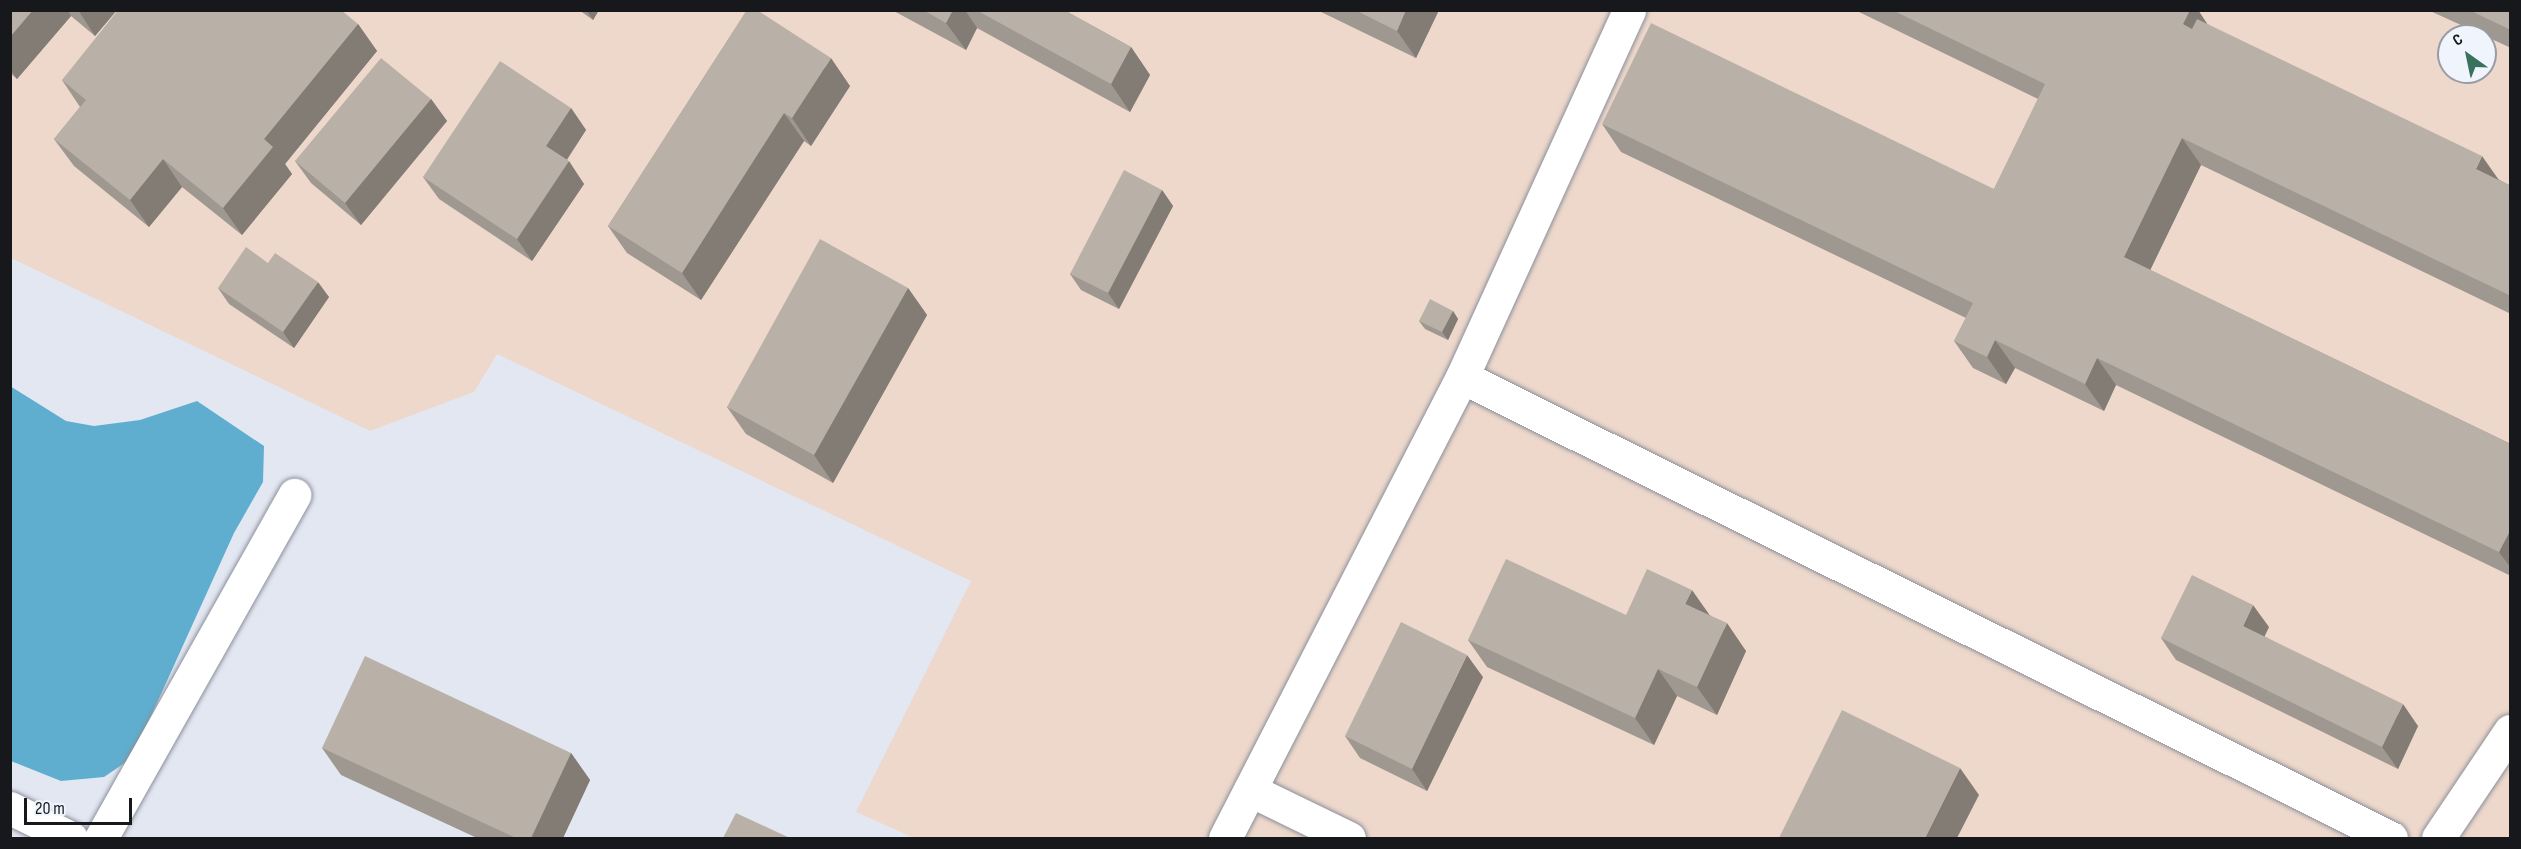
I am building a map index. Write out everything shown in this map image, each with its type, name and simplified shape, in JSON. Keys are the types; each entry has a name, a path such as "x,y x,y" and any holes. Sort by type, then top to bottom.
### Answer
{"street":[{"path":"1225,838 1462,377 1629,10"},
{"path":"1462,377 2391,838"},
{"path":"100,838 294,495"},
{"path":"2438,838 2511,731"},
{"path":"1250,790 1349,838"},
{"path":"10,808 71,838"}],"shaded area":[{"path":"10,11 2510,11 2510,838 914,838 856,812 971,581 497,354 474,392 370,431 11,258"}],"water":[{"path":"10,386 66,421 94,426 140,420 197,401 264,446 263,482 234,533 132,758 104,777 61,781 11,761"}],"building":[{"path":"10,10 33,10 10,37"},
{"path":"118,10 341,10 358,24 264,139 273,147 223,208 163,159 130,200 54,139 86,100 62,80"},
{"path":"747,10 757,10 831,58 792,118 784,113 682,273 608,226"},
{"path":"923,10 953,10 946,23"},
{"path":"976,10 1064,10 1131,47 1111,84"},
{"path":"1355,10 1406,10 1397,31"},
{"path":"1892,10 2190,10 2183,24 2192,29 2197,19 2482,156 2476,169 2511,186 2511,296 2182,138 2124,257 2511,444 2511,529 2499,552 2097,358 2085,384 1995,340 1987,357 1954,341 1973,303 1602,124 1651,23 1994,189 2045,84"},
{"path":"2469,10 2511,10 2511,30"},
{"path":"381,58 431,99 345,203 295,161"},
{"path":"500,61 571,108 546,146 569,161 517,239 423,177"},
{"path":"1124,170 1162,190 1108,293 1070,274"},
{"path":"820,239 908,288 814,455 727,407"},
{"path":"246,247 268,263 275,253 318,282 283,332 218,288"},
{"path":"1430,299 1453,311 1442,332 1419,321"},
{"path":"1506,559 1626,615 1647,569 1692,590 1685,604 1727,623 1697,687 1658,669 1635,718 1468,640"},
{"path":"2192,575 2253,605 2243,626 2403,704 2382,747 2161,638"},
{"path":"1401,622 1467,655 1412,769 1345,736"},
{"path":"365,656 571,753 531,838 516,838 322,748"},
{"path":"1842,710 1960,768 1925,838 1779,838"},
{"path":"736,813 790,838 723,838"}]}
